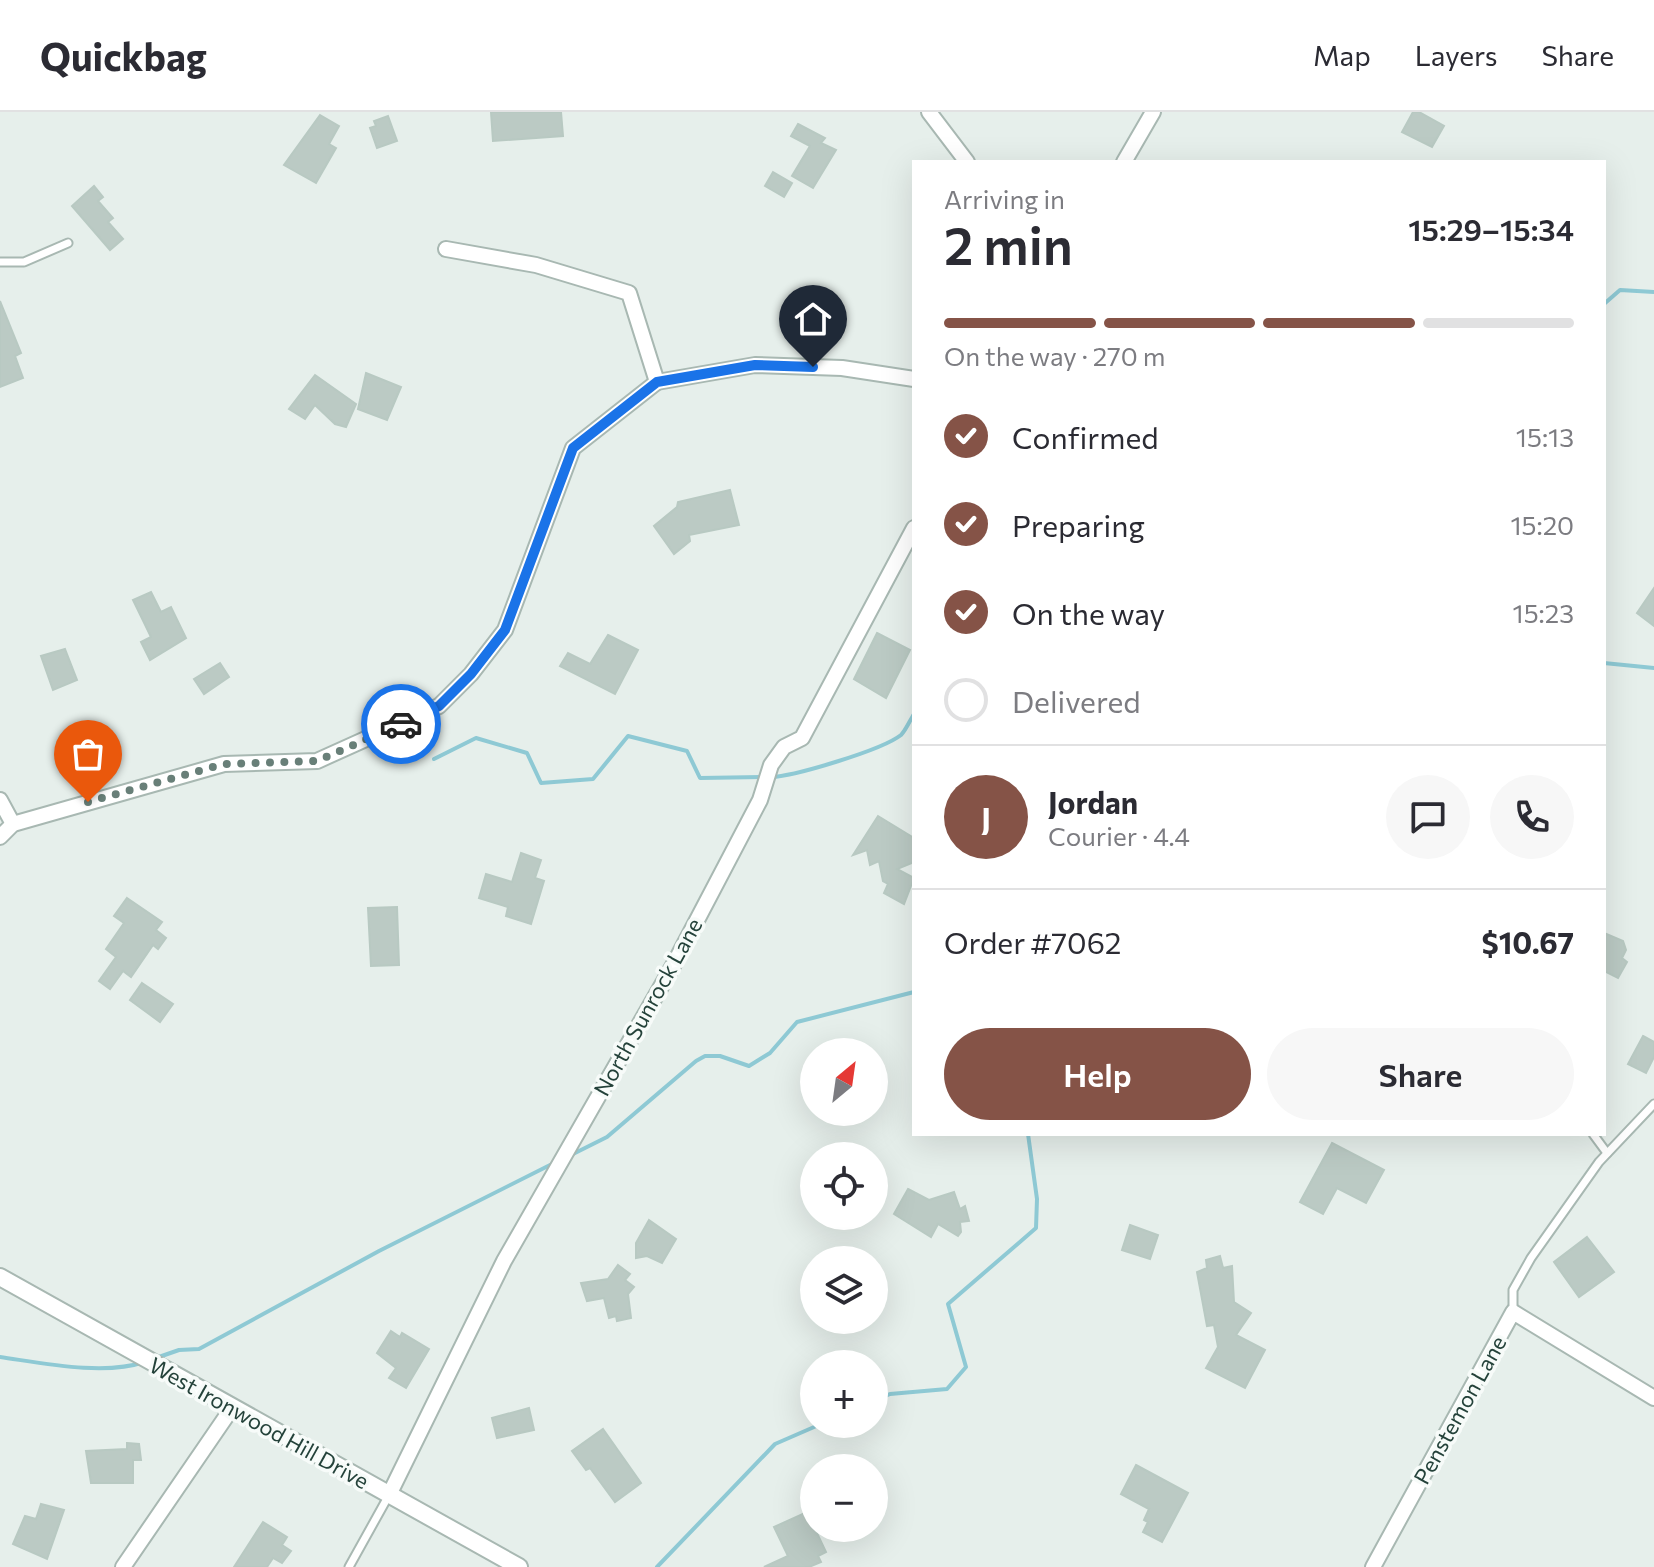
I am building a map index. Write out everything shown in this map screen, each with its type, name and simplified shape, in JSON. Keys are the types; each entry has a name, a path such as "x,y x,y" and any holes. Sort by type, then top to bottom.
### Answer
{"street":[{"path":"929,112 965,160"},
{"path":"1125,160 1153,112"},
{"path":"446,249 536,265 629,293 657,382"},
{"path":"0,837 13,824 224,764 317,761 439,706 471,674 505,630 573,448 657,382 755,365 842,368 912,379"},
{"name":"North Sunrock Lane","path":"389,1495 504,1261 674,964 760,800 771,765 784,747 802,738 912,532"},
{"path":"0,800 13,824"},
{"name":"West Ironwood Hill Drive","path":"0,1277 519,1567"},
{"name":"Penstemon Lane","path":"1373,1567 1513,1312 1654,1398"},
{"path":"123,1567 232,1408"}],"lane":[{"path":"0,262 24,262 68,243"},
{"path":"1513,1312 1513,1290 1531,1258 1607,1153 1654,1104"},
{"path":"1594,1136 1607,1153"},
{"path":"349,1567 389,1495"}],"building":[{"path":"491,112 561,112 563,136 493,141"},
{"path":"1413,112 1419,112 1444,126 1432,147 1402,132"},
{"path":"320,115 339,126 329,144 336,148 316,183 284,165"},
{"path":"388,116 397,141 377,148 370,128 376,126 374,121"},
{"path":"798,124 825,138 821,143 836,150 813,188 792,176 810,146 791,136"},
{"path":"773,172 792,183 784,197 765,186"},
{"path":"94,186 103,197 98,201 113,218 108,222 123,239 110,250 72,206"},
{"path":"0,301 21,353 15,356 23,378 0,387"},
{"path":"366,373 401,387 387,420 358,409"},
{"path":"315,375 356,404 346,427 335,424 315,405 305,419 289,409"},
{"path":"730,490 739,525 689,535 690,541 674,554 654,526 677,507 678,502"},
{"path":"1654,588 1654,626 1637,613"},
{"path":"151,592 161,612 171,607 186,638 150,660 141,642 151,637 133,600"},
{"path":"877,633 910,650 886,698 854,679"},
{"path":"608,635 638,650 615,694 560,666 568,653 590,664"},
{"path":"65,649 77,680 53,690 41,656"},
{"path":"220,663 229,677 204,694 194,679"},
{"path":"878,816 912,837 912,863 897,869 912,877 904,904 884,893 888,884 883,881 879,861 870,865 867,850 853,855"},
{"path":"521,853 541,860 535,878 544,881 531,924 506,916 508,907 479,898 486,874 512,882"},
{"path":"127,898 162,922 156,930 166,938 158,949 153,945 131,977 123,971 110,989 99,981 116,957 106,949 124,923 114,916"},
{"path":"397,907 399,965 371,966 368,908"},
{"path":"1606,934 1623,941 1626,950 1622,958 1627,962 1618,978 1606,972"},
{"path":"142,983 173,1004 160,1022 130,1000"},
{"path":"1643,1036 1654,1042 1654,1057 1646,1073 1628,1064"},
{"path":"1332,1143 1384,1170 1366,1203 1337,1188 1323,1214 1300,1202"},
{"path":"908,1189 929,1200 954,1192 960,1209 965,1206 969,1221 960,1222 961,1232 958,1236 938,1224 931,1237 894,1214"},
{"path":"649,1220 676,1239 662,1263 647,1256 636,1258 636,1243"},
{"path":"1130,1225 1158,1235 1150,1259 1122,1250"},
{"path":"1587,1237 1614,1272 1579,1297 1554,1262"},
{"path":"1220,1256 1223,1268 1232,1266 1234,1302 1251,1313 1236,1335 1265,1350 1245,1388 1206,1368 1218,1347 1214,1325 1207,1326 1197,1272 1207,1268 1206,1260"},
{"path":"618,1265 630,1274 625,1280 634,1287 628,1294 631,1318 617,1321 616,1316 609,1318 604,1298 587,1301 581,1283 608,1279"},
{"path":"391,1331 400,1337 402,1333 429,1349 406,1388 389,1378 396,1368 377,1353"},
{"path":"529,1408 534,1430 497,1438 492,1418"},
{"path":"603,1429 641,1483 615,1502 590,1468 586,1470 572,1451"},
{"path":"127,1443 139,1444 141,1460 133,1460 133,1483 91,1483 86,1451 127,1449"},
{"path":"1136,1465 1188,1493 1162,1542 1143,1532 1149,1509 1121,1494"},
{"path":"41,1504 64,1510 47,1559 13,1544 25,1516 36,1519"},
{"path":"800,1515 800,1542 821,1542 826,1552 818,1556 821,1562 809,1567 764,1567 788,1556 774,1527"},
{"path":"263,1522 287,1537 282,1545 291,1551 282,1563 273,1558 267,1567 234,1567"}],"waterway":[{"path":"1606,302 1620,290 1654,292"},
{"path":"1606,663 1654,668"},
{"path":"771,777 818,767 876,748 901,735 912,718"},
{"path":"434,759 476,738 527,753 541,783 593,779 628,736 687,751 700,778 762,777"},
{"path":"571,1155 607,1137 705,1056 720,1056 749,1066 770,1053 797,1022 912,993"},
{"path":"888,1395 947,1389 966,1367 948,1304 1036,1228 1037,1199 1028,1136"},
{"path":"156,1358 179,1350 199,1349 379,1251 556,1162"},
{"path":"0,1357 92,1368 144,1362"},
{"path":"657,1567 775,1444 800,1433"}],"way so far":[{"path":"88,802 224,764 317,761 401,724"}],"route":[{"path":"401,724 439,706 471,674 505,630 573,448 657,382 755,365 813,367"}]}
